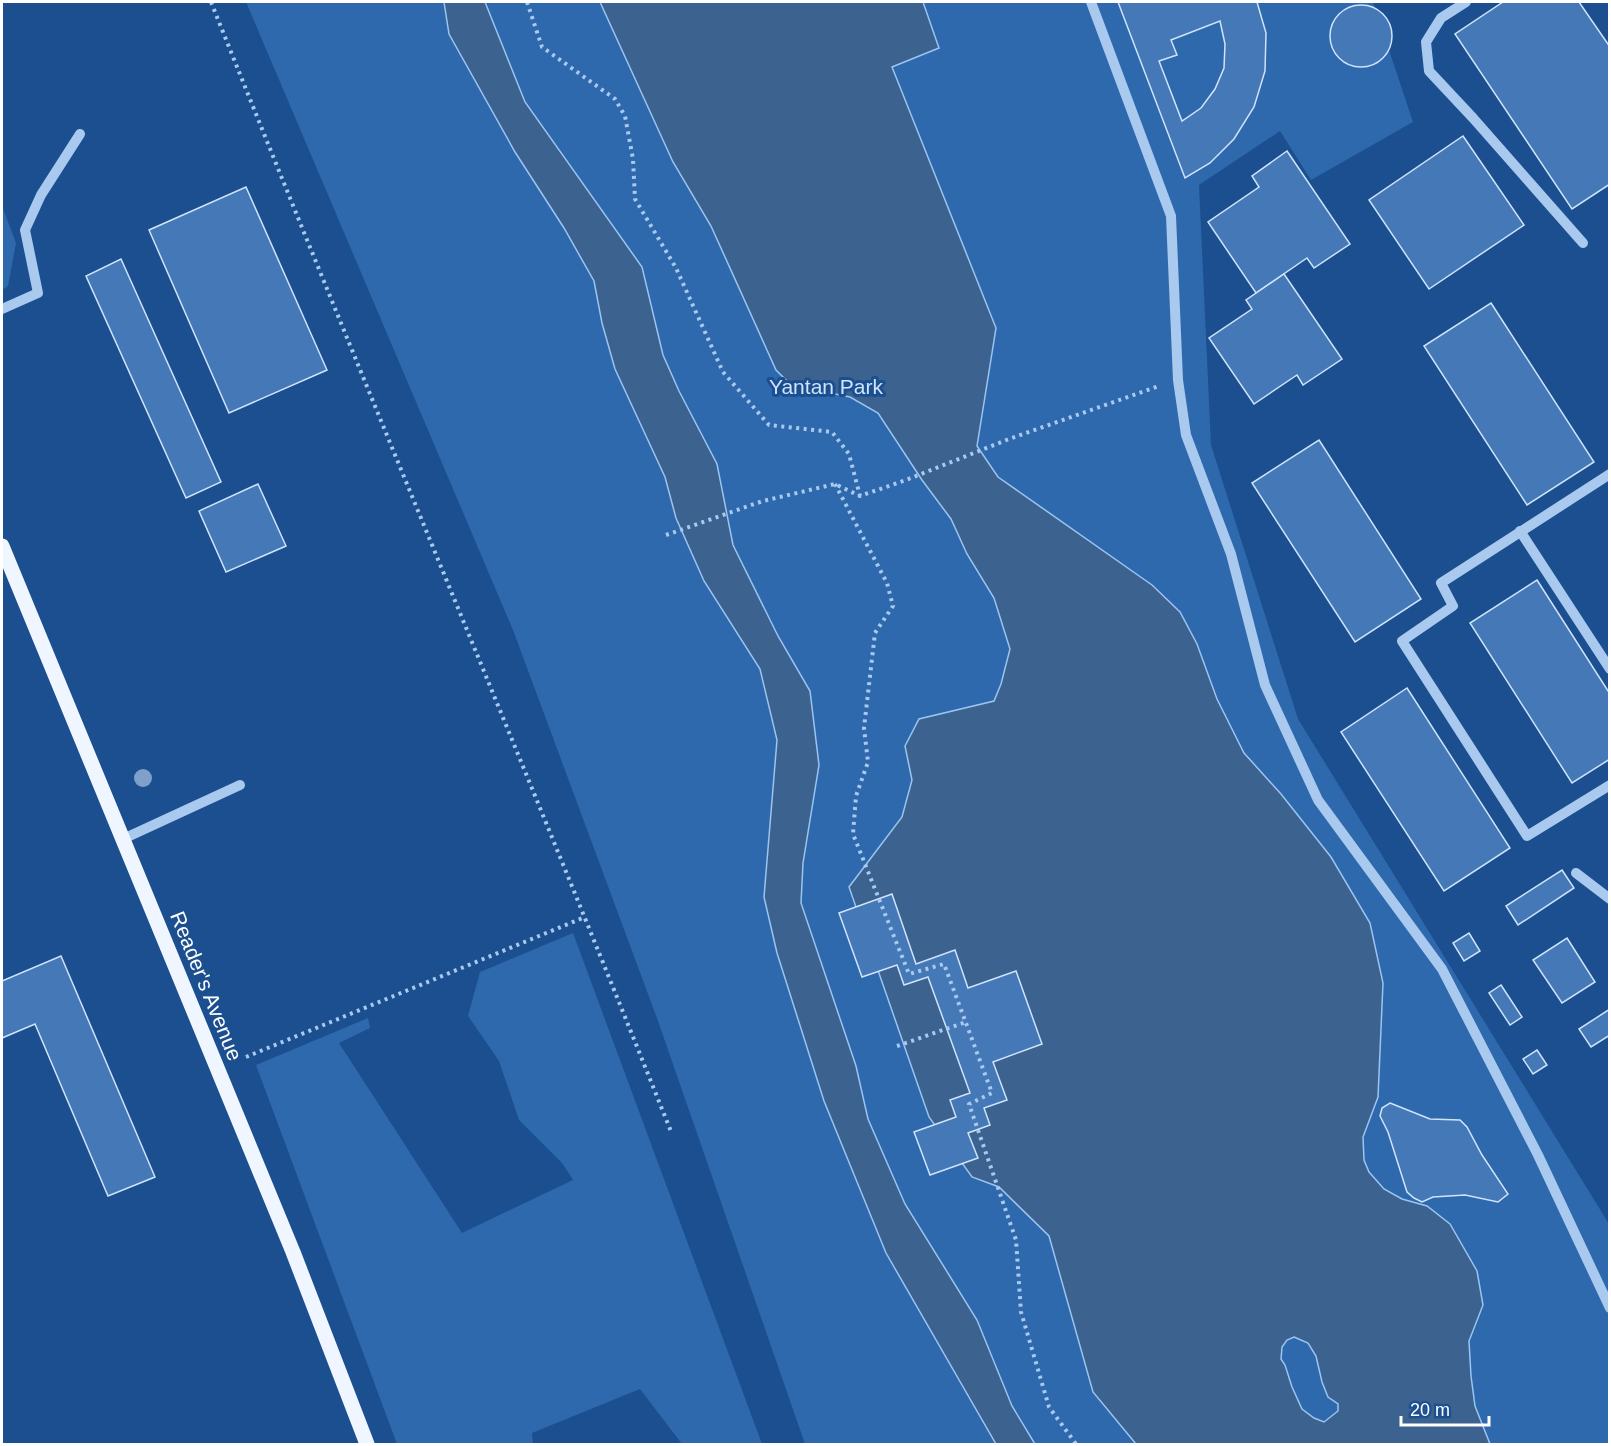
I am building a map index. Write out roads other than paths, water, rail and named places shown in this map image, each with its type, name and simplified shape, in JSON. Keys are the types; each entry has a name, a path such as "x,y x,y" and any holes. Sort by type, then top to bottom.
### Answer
{"main road":[{"name":"Reader's Avenue","path":"2,546 293,1252 367,1444"}],"street":[{"path":"1091,2 1171,216 1178,380 1186,435 1231,554 1265,685 1318,800 1442,969 1538,1155 1610,1308"},
{"path":"1466,2 1441,18 1426,42 1429,71 1583,243"},
{"path":"2,309 38,293 25,230 41,195 80,134"},
{"path":"1610,474 1440,583 1453,606 1402,641 1527,836 1610,784"},
{"path":"1521,531 1610,669"},
{"path":"123,840 240,785"},
{"path":"1576,873 1610,900"}],"park label":[{"name":"Yantan Park","path":"826,387"}]}
